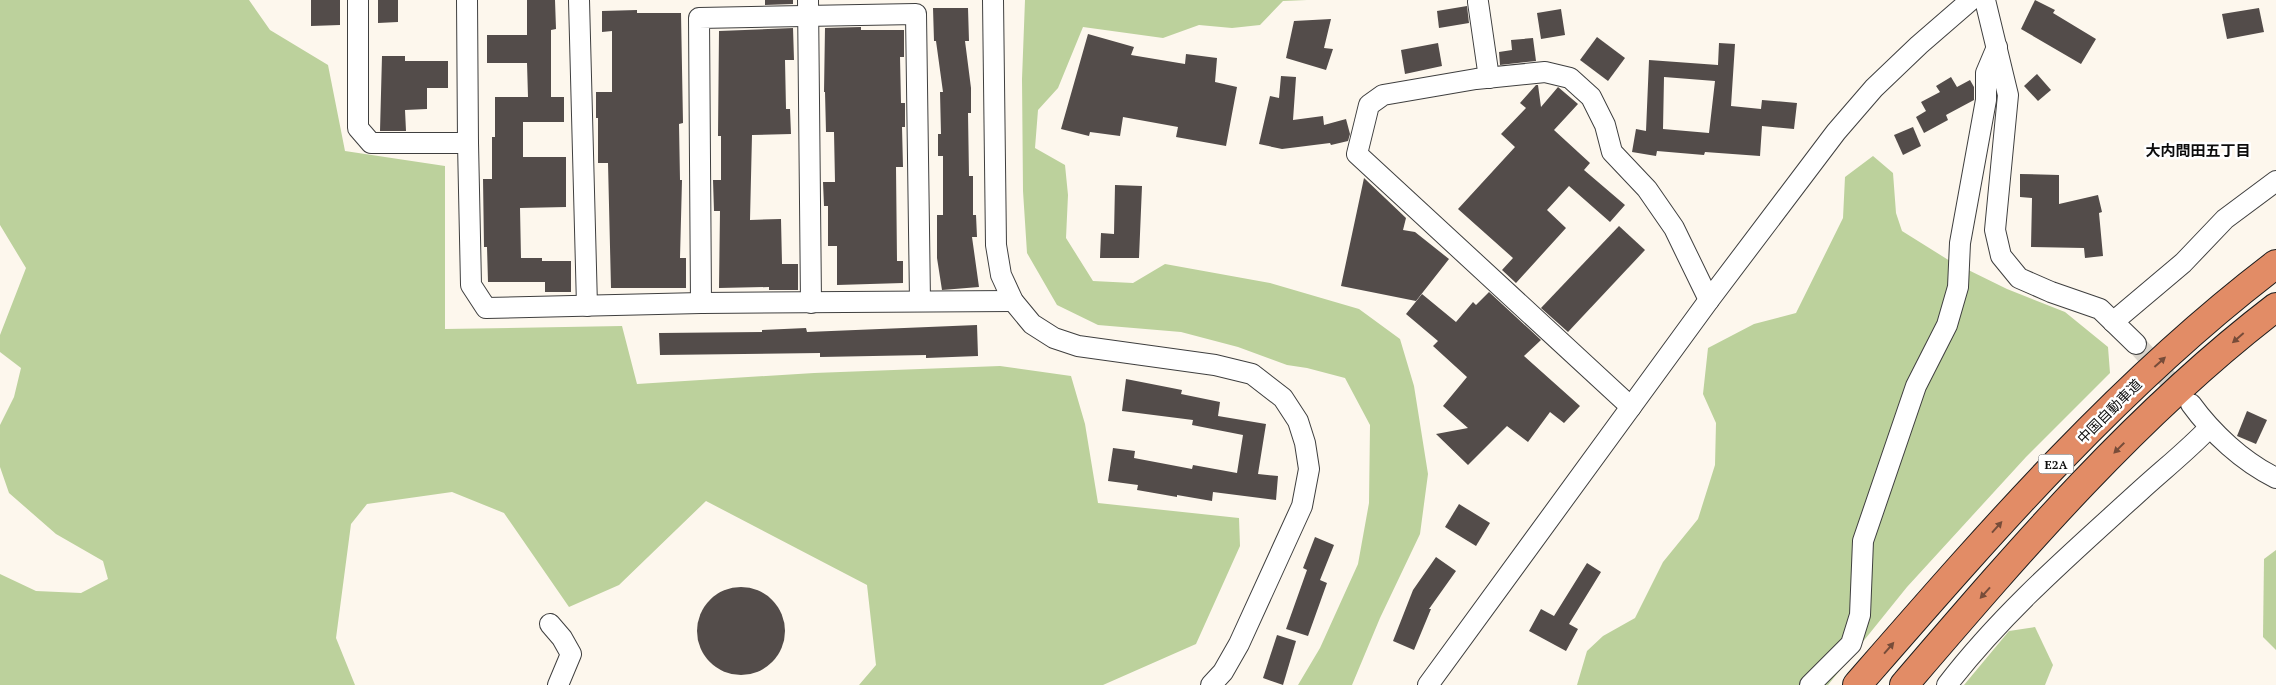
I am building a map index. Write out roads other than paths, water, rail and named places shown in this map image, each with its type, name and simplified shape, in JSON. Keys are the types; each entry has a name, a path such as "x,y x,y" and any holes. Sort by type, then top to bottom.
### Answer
{"highway":[{"name":"中国自動車道","path":"1857,685 2055,464 2148,372 2237,294 2276,264"},
{"name":"E2A","path":"1904,685 2079,488 2172,395 2276,307"}],"street":[{"path":"358,0 358,128 371,143 468,143"},
{"path":"467,0 471,285 486,308 701,303 1014,301"},
{"path":"580,0 587,306"},
{"path":"993,0 996,245 1001,275 1014,301 1032,324 1054,338 1078,346 1215,365 1252,374 1283,398 1298,421 1305,443 1309,469 1302,506 1240,644 1223,672 1211,685"},
{"path":"1428,685 1709,300 1836,132 1919,44 1971,0"},
{"path":"1985,0 2008,95 1996,230 2001,256 2019,278 2051,292 2100,309 2136,344"},
{"path":"1478,2 1489,78"},
{"path":"701,303 699,18 808,8 916,14 920,301"},
{"path":"808,8 811,303"},
{"path":"1810,685 1850,644 1860,615 1862,541 1916,386 1947,325 1958,287 1960,243 1986,100 1986,73 1997,47"},
{"path":"1631,407 1357,154 1369,105 1383,94 1489,78 1545,72 1570,78 1591,97 1605,125 1612,152 1647,189 1674,228 1709,300"},
{"path":"2113,322 2183,263 2225,219 2276,181"},
{"path":"2191,404 2209,428 2263,472 2276,478"},
{"path":"1947,685 1971,653 2050,573 2152,480 2182,456 2209,428"},
{"path":"550,624 562,638 571,654 558,685"}],"tunnel":[{"path":"2136,344 2186,399"}],"district":[{"name":"大内問田五丁目","path":"2198,150"}]}
